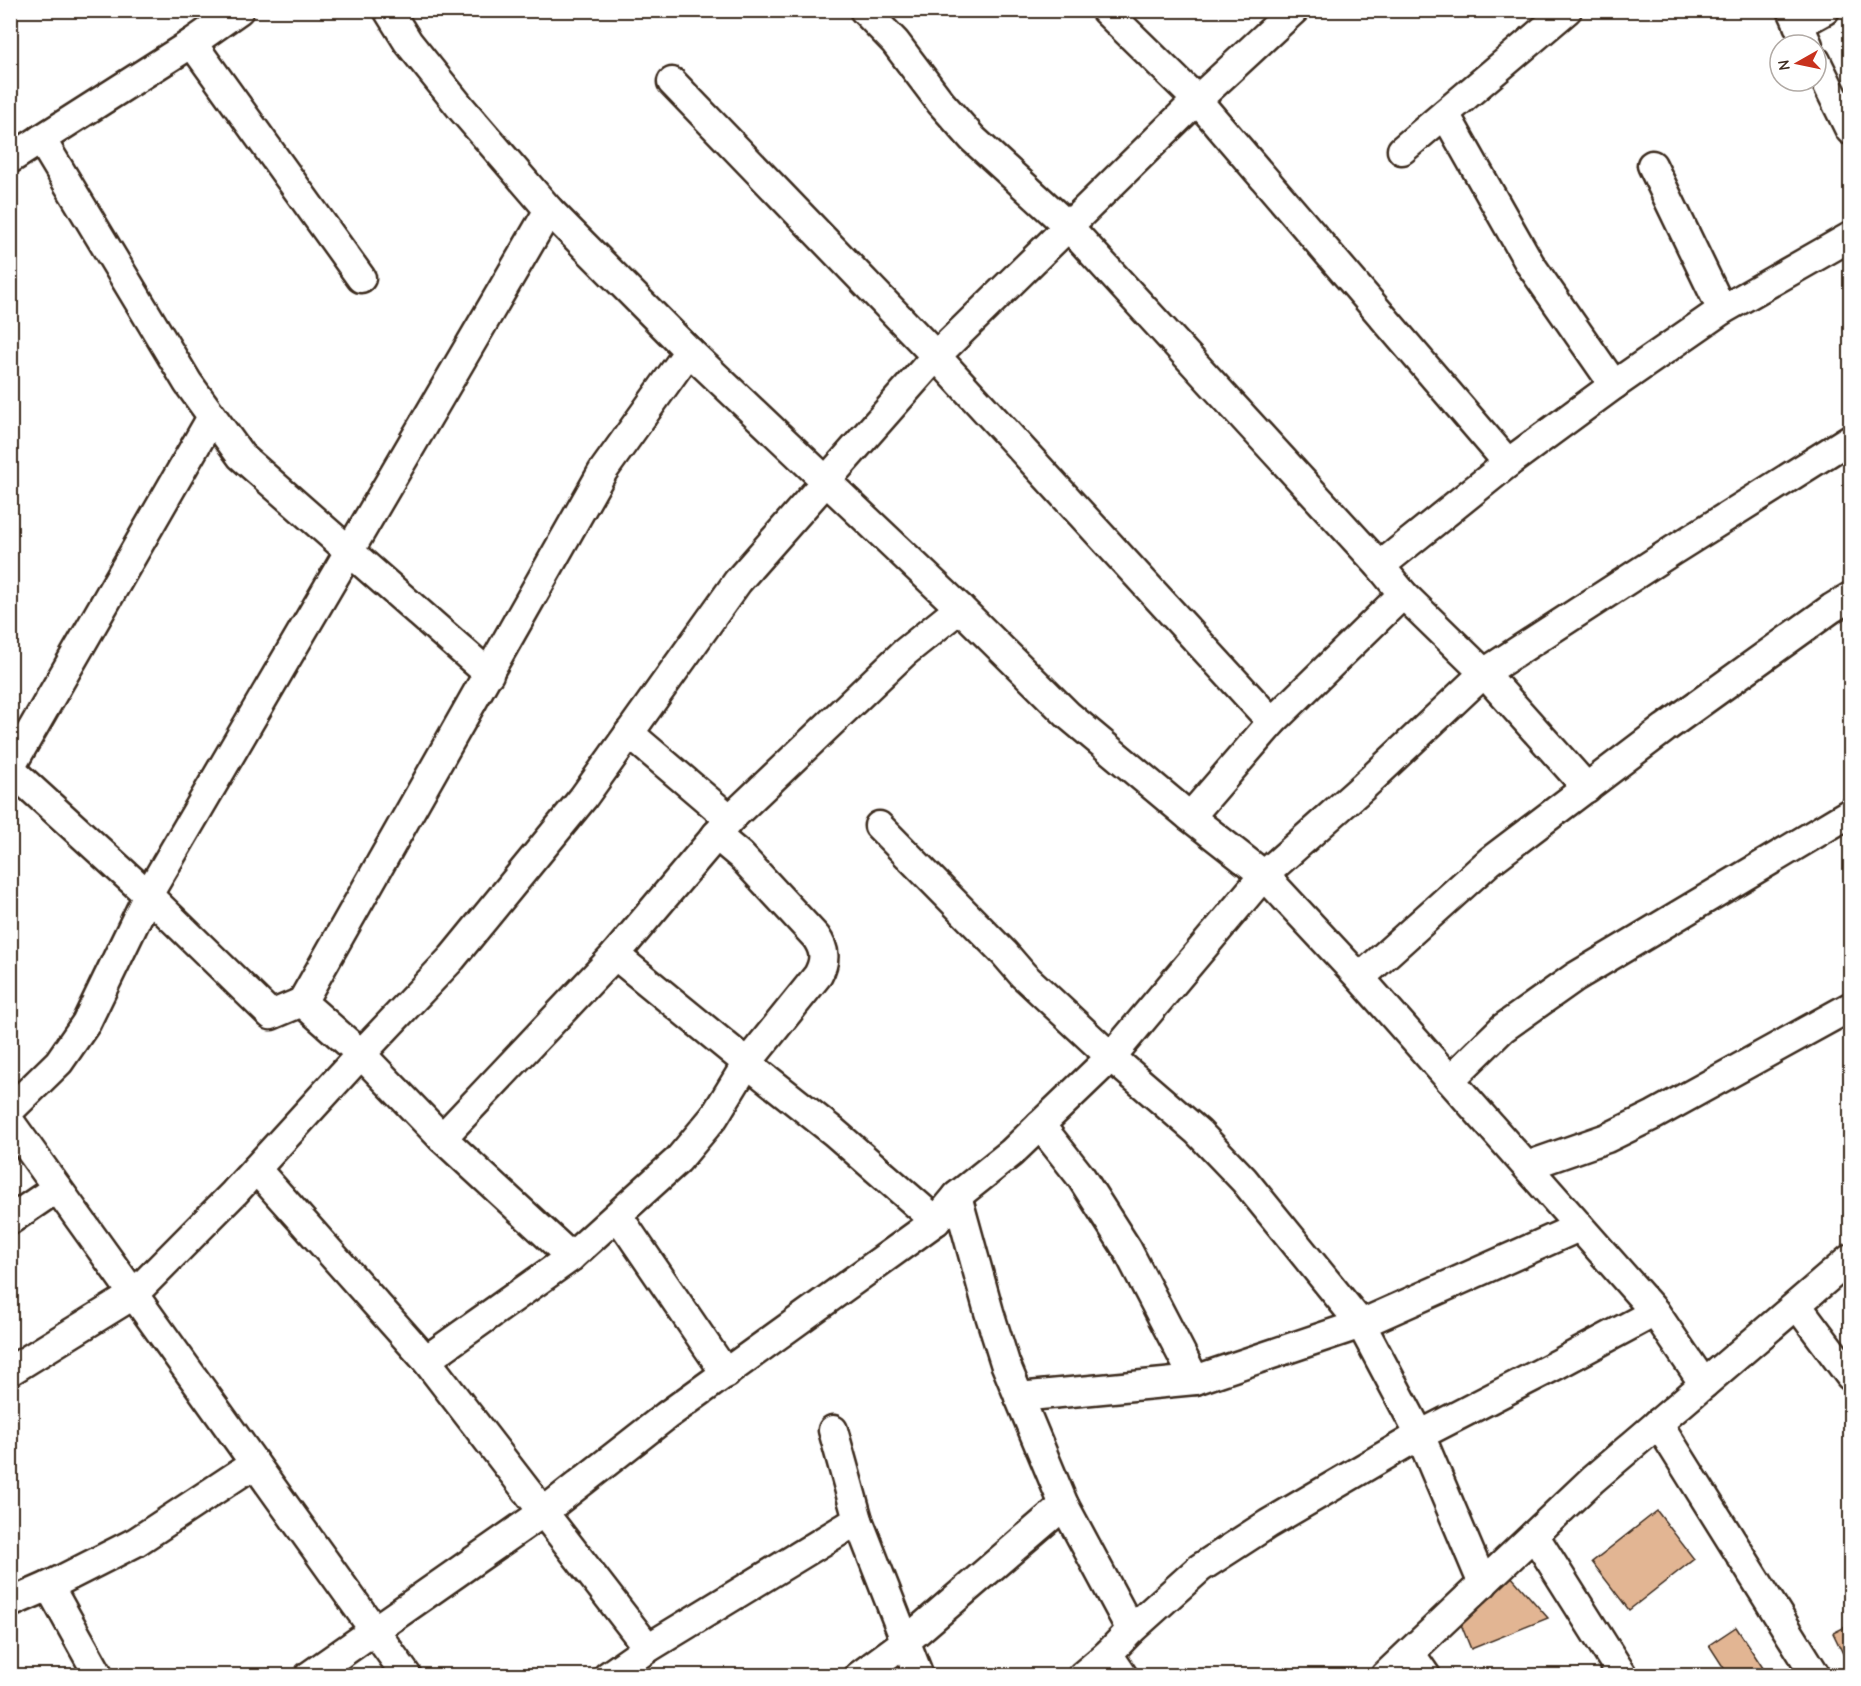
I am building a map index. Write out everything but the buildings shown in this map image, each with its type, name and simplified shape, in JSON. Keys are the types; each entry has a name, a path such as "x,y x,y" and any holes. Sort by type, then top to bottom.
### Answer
{"street":[{"path":"10,159 192,43 239,10"},
{"path":"388,10 408,42 549,210 689,351 960,608 1068,715 1190,817 1264,875 1360,978 1655,1312 1704,1384"},
{"path":"864,10 895,42 940,103 973,138 1068,226 1380,566 1403,594 1484,674 1587,788"},
{"path":"1105,10 1197,100 1508,463"},
{"path":"10,1371 133,1295 256,1168 452,958 583,798 738,581 936,356 1197,100 1294,10"},
{"path":"1800,27 1825,10"},
{"path":"1402,150 1552,16"},
{"path":"192,43 361,278"},
{"path":"672,82 936,356 1272,722"},
{"path":"1828,84 1851,130"},
{"path":"1445,114 1530,264 1614,386"},
{"path":"41,139 188,383 241,456 489,674"},
{"path":"1652,165 1722,310"},
{"path":"10,1110 59,1062 86,1023 148,895 549,210"},
{"path":"1380,566 1508,463 1722,310 1851,237"},
{"path":"212,417 10,769 148,895 271,1015 302,1002 603,471 689,351"},
{"path":"309,1676 542,1513 666,1416 936,1221 957,1196 1011,1153 1111,1057 1264,875 1484,674 1672,551 1851,439"},
{"path":"1190,817 1272,722 1403,594"},
{"path":"1360,978 1490,861 1665,728 1832,608 1851,597"},
{"path":"442,1137 615,954 723,827 904,653 960,608"},
{"path":"426,1360 571,1257 678,1160 714,1118 747,1063 818,975 825,959 823,947 816,937 741,856 723,827 629,733"},
{"path":"1450,1080 1503,1028 1575,977 1851,813"},
{"path":"879,826 1023,975 1111,1057 1198,1132 1244,1180 1361,1324 1420,1435 1483,1584"},
{"path":"615,954 834,1132 936,1221"},
{"path":"302,1002 361,1054 442,1137 571,1257"},
{"path":"1527,1166 1607,1138 1654,1115 1851,1007"},
{"path":"10,1122 407,1676"},
{"path":"1040,1125 1081,1177 1127,1249 1194,1380"},
{"path":"256,1168 426,1360 648,1648"},
{"path":"10,1220 57,1188"},
{"path":"957,1196 1005,1363 1064,1505 1131,1629"},
{"path":"618,1216 726,1374"},
{"path":"1019,1397 1194,1380 1361,1324 1579,1227"},
{"path":"1385,1676 1592,1480 1851,1259"},
{"path":"1797,1305 1851,1376"},
{"path":"1082,1676 1116,1665 1131,1629 1200,1568 1268,1524 1420,1435 1655,1312"},
{"path":"1658,1423 1816,1676"},
{"path":"832,1430 858,1520 919,1676"},
{"path":"10,1603 49,1587 136,1542 254,1464"},
{"path":"859,1676 905,1642 1064,1505"},
{"path":"608,1676 648,1648 858,1520"},
{"path":"1534,1535 1623,1676"},
{"path":"49,1587 99,1676"},
{"path":"1410,1653 1426,1676"}]}
